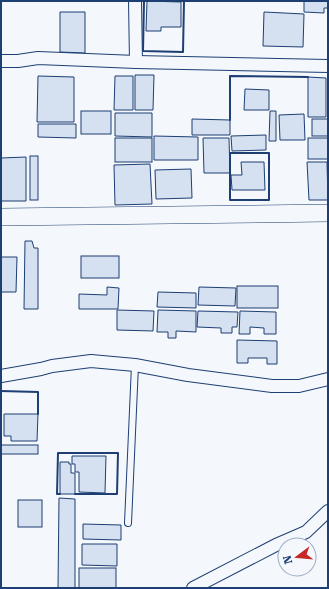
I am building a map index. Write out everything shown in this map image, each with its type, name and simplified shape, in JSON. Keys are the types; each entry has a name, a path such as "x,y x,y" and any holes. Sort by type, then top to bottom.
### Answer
{"street":[{"path":"135,1 136,62"},
{"path":"1,61 18,61 38,58 136,62 328,66"},
{"path":"1,217 328,212"},
{"path":"1,376 52,366 91,361 135,365 188,375 272,386 299,386 328,379"},
{"path":"193,588 276,545 306,532 328,511"}],"lane":[{"path":"128,523 135,365"}],"building":[{"path":"147,1 181,2 181,27 161,27 161,31 146,31"},
{"path":"304,1 328,1 328,8 324,8 324,13 304,12"},
{"path":"60,12 85,12 85,53 60,52"},
{"path":"264,12 304,14 303,47 263,46"},
{"path":"135,75 154,75 153,110 135,110"},
{"path":"38,76 74,77 74,122 37,122"},
{"path":"115,76 133,76 133,110 114,110"},
{"path":"308,77 326,78 326,117 308,117"},
{"path":"245,89 269,90 269,110 244,110"},
{"path":"81,111 111,111 111,134 81,134"},
{"path":"270,111 276,111 276,141 269,141"},
{"path":"115,113 152,113 152,137 115,136"},
{"path":"304,114 305,140 280,140 279,115"},
{"path":"192,119 230,120 230,135 192,135"},
{"path":"312,119 328,119 328,136 312,136"},
{"path":"38,124 76,124 76,138 38,137"},
{"path":"266,135 266,150 232,151 231,136"},
{"path":"154,136 198,137 198,160 154,160"},
{"path":"115,138 152,138 152,162 115,162"},
{"path":"203,138 229,138 230,173 204,173"},
{"path":"308,138 328,138 328,159 308,159"},
{"path":"30,156 38,156 38,200 30,200"},
{"path":"26,157 26,201 1,201 1,158"},
{"path":"241,162 264,162 265,190 232,190 231,175 242,175"},
{"path":"307,162 327,162 328,200 309,200"},
{"path":"150,164 152,204 115,205 114,165"},
{"path":"191,169 192,198 156,199 155,170"},
{"path":"25,241 32,241 34,248 38,248 38,309 24,309"},
{"path":"81,256 119,256 119,278 81,278"},
{"path":"1,257 17,257 16,292 1,292"},
{"path":"237,286 278,286 278,308 237,308"},
{"path":"107,287 119,288 118,309 79,309 79,294 107,295"},
{"path":"199,287 236,288 235,306 198,305"},
{"path":"158,292 196,293 196,308 157,307"},
{"path":"117,310 154,311 153,331 117,330"},
{"path":"158,310 196,311 196,332 176,331 176,338 168,338 168,332 157,332"},
{"path":"198,311 238,312 237,327 232,327 232,333 221,333 221,328 197,327"},
{"path":"240,311 276,312 276,334 264,334 264,328 250,327 250,334 239,334"},
{"path":"237,340 277,341 277,364 267,364 267,358 248,358 248,363 237,363"},
{"path":"4,414 38,414 37,441 11,441 11,436 4,436"},
{"path":"1,445 38,445 38,454 1,454"},
{"path":"72,456 106,456 105,493 79,492 79,472 75,472 75,464 72,464"},
{"path":"60,462 69,462 69,464 71,464 71,473 75,473 75,494 60,494"},
{"path":"59,498 75,499 75,588 58,588"},
{"path":"18,500 42,500 42,527 18,527"},
{"path":"83,524 121,525 121,540 83,539"},
{"path":"82,544 117,544 117,566 82,565"},
{"path":"79,568 116,568 116,588 79,588"}],"wall":[{"path":"144,1 143,51 183,52 184,1"},
{"path":"230,120 230,76 308,77"},
{"path":"230,153 269,153 269,200 230,200 230,153"},
{"path":"1,391 38,392 38,414"},
{"path":"60,494 57,494 58,453 118,453 117,494 75,494"}]}
